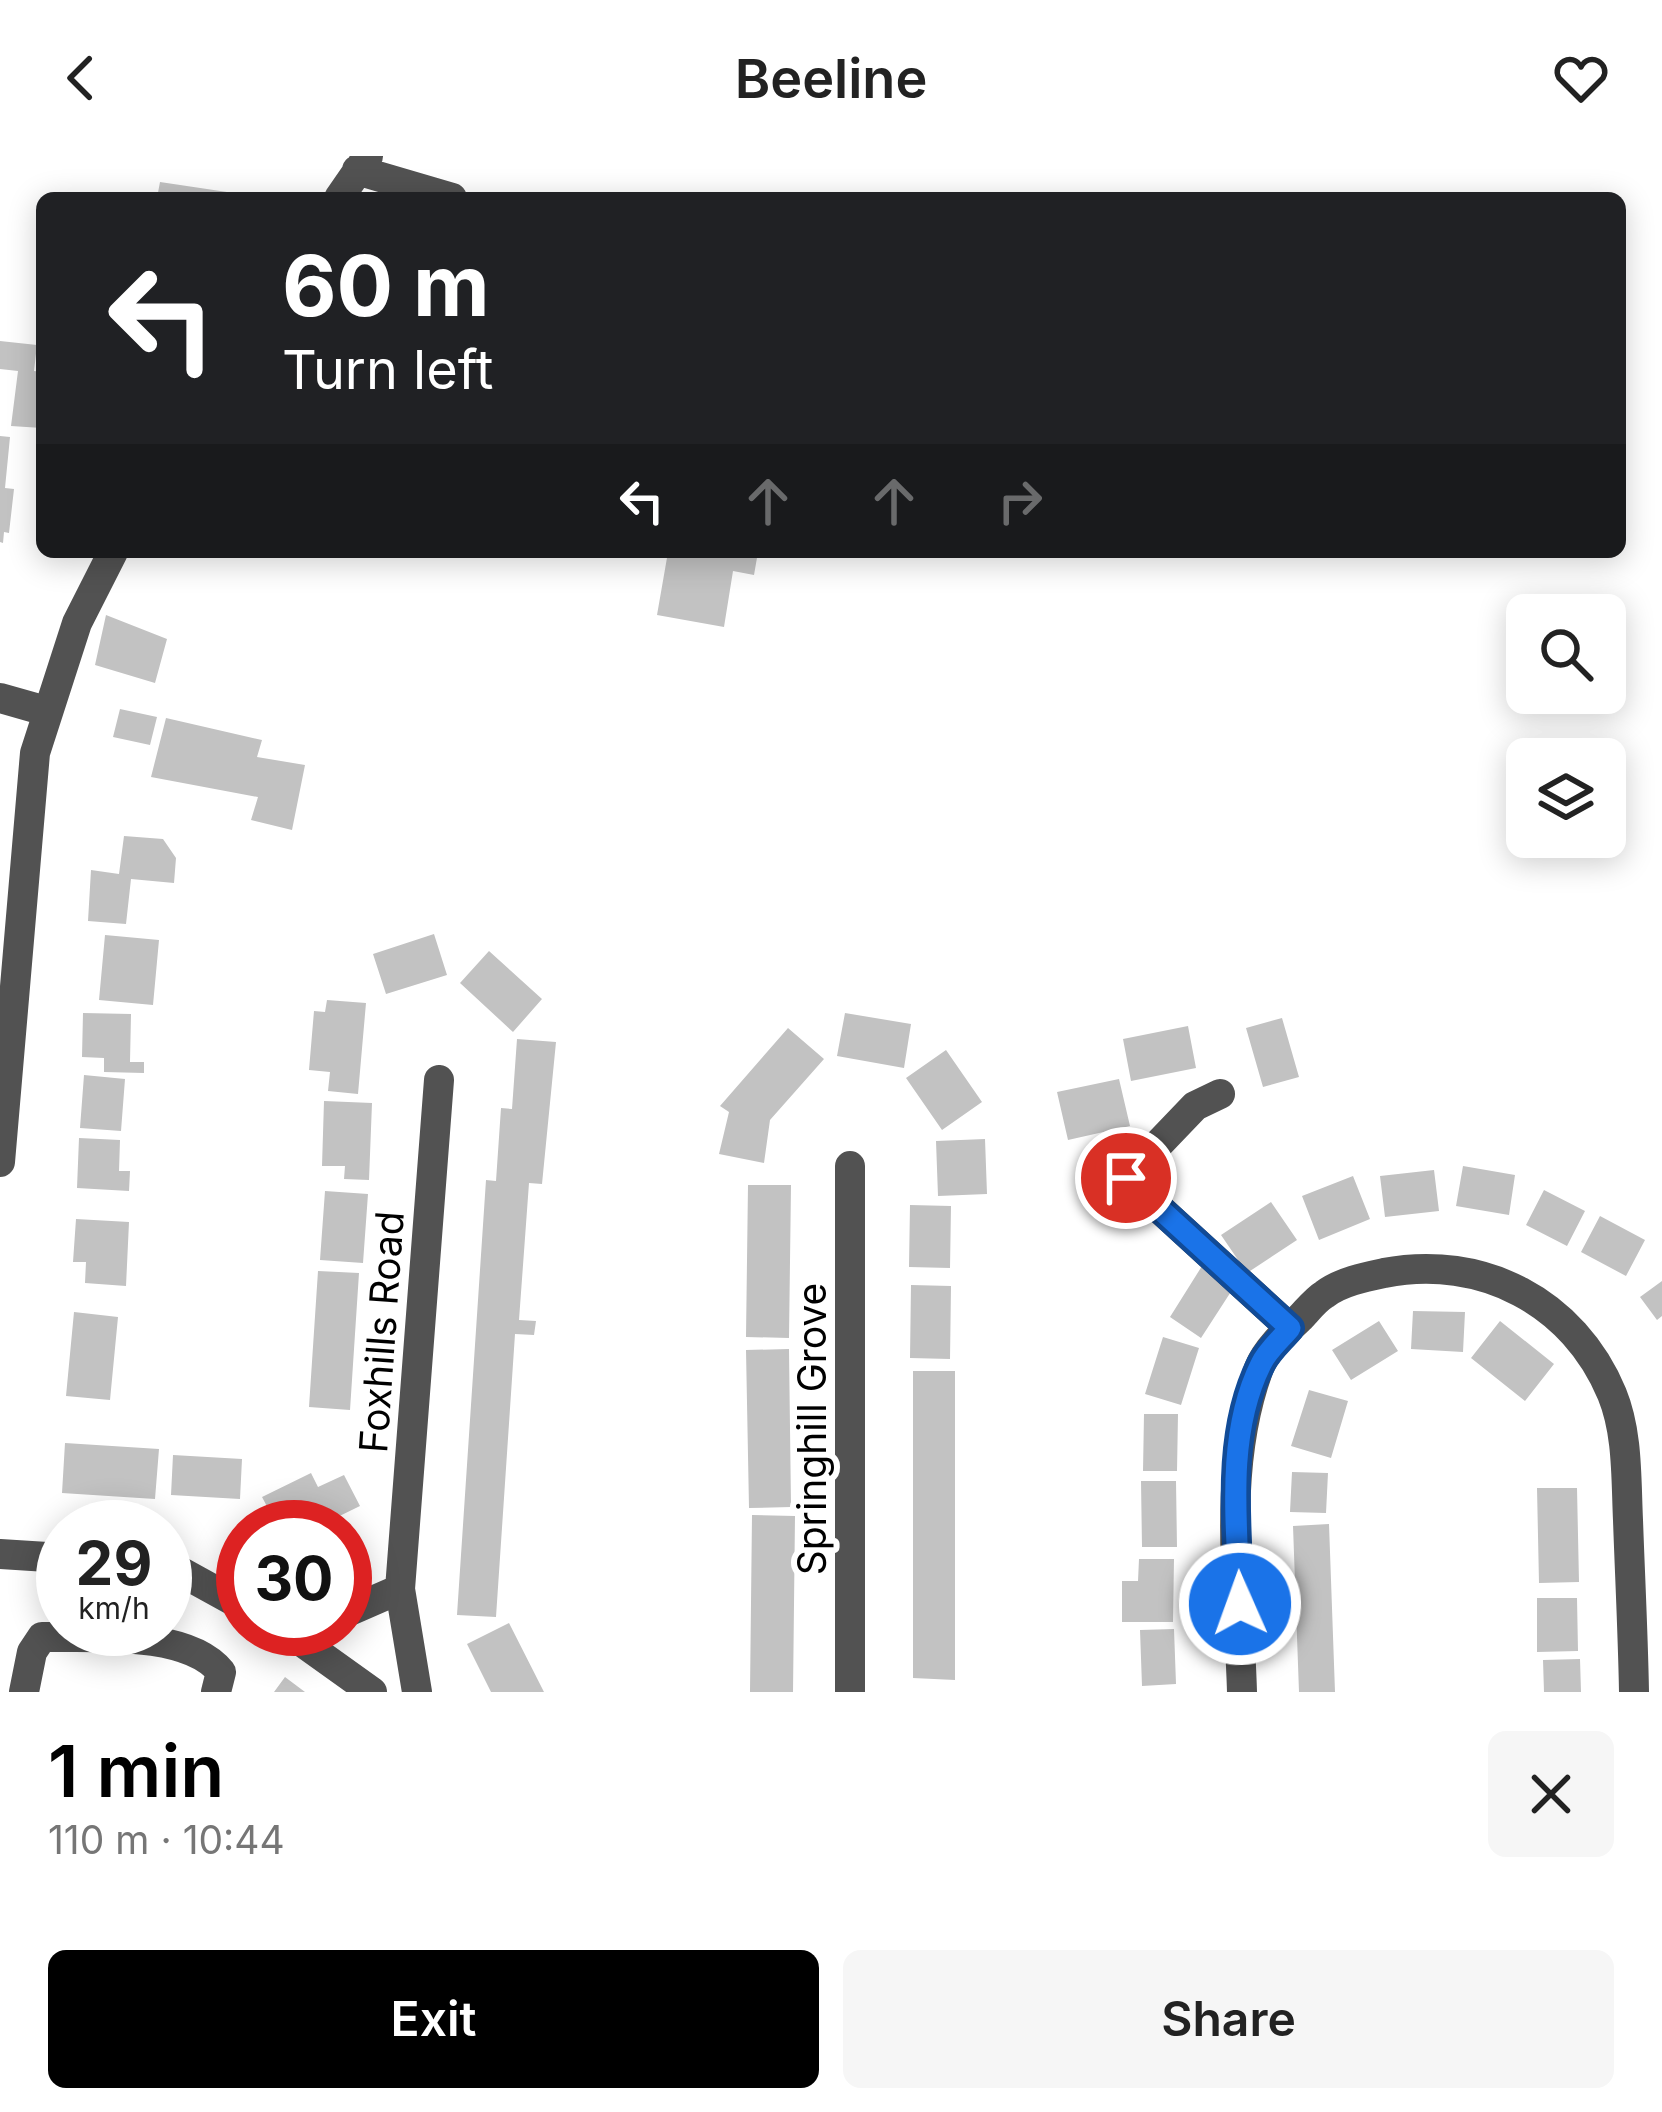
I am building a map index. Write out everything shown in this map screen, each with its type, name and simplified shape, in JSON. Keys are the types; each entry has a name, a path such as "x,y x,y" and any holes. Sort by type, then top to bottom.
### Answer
{"street":[{"path":"343,192 362,163 437,192"},
{"path":"0,1162 12,868 46,711 77,623 110,558"},
{"path":"0,698 46,711"},
{"name":"Foxhills Road","path":"417,1692 400,1589 439,1080"},
{"path":"1220,1094 1195,1106 1126,1178 1290,1328"},
{"name":"Springhill Grove","path":"850,1166 850,1692"},
{"path":"1242,1692 1236,1471 1243,1420 1261,1362 1325,1293 1364,1277 1408,1268 1447,1268 1484,1276 1516,1291 1547,1308 1574,1331 1597,1362 1614,1399 1625,1446 1648,1654 1634,1692"},
{"path":"0,1554 36,1556"},
{"path":"372,1601 400,1589"},
{"path":"24,1692 32,1652 42,1637 137,1638 176,1646 217,1665 221,1672 216,1692"},
{"path":"322,1656 372,1692"}],"building":[{"path":"160,182 227,192 158,192"},
{"path":"0,341 36,345 36,428 11,426 18,371 0,369"},
{"path":"0,436 10,437 5,488 14,489 9,533 4,532 3,543 0,542"},
{"path":"667,558 757,558 754,575 733,571 724,627 657,615"},
{"path":"106,615 167,639 155,683 95,665"},
{"path":"120,709 157,717 150,745 113,737"},
{"path":"166,718 262,740 257,757 305,765 292,830 251,820 258,797 151,777"},
{"path":"124,836 163,839 176,858 174,883 131,879 126,924 88,921 91,870 119,874"},
{"path":"434,934 447,975 386,994 373,954"},
{"path":"105,935 159,940 153,1005 99,1000"},
{"path":"489,951 542,999 513,1032 460,983"},
{"path":"327,1000 366,1003 358,1094 328,1091 330,1072 309,1070 314,1011 325,1012"},
{"path":"83,1013 131,1014 130,1062 144,1062 144,1073 104,1072 104,1058 82,1057"},
{"path":"845,1013 911,1024 904,1068 837,1056"},
{"path":"1282,1018 1299,1077 1263,1087 1246,1028"},
{"path":"1188,1026 1196,1068 1131,1081 1123,1039"},
{"path":"788,1028 824,1059 770,1120 764,1163 719,1154 729,1112 720,1106"},
{"path":"517,1039 556,1042 542,1184 529,1183 519,1320 536,1321 534,1335 515,1334 496,1617 457,1615 486,1180 496,1181 501,1108 512,1109"},
{"path":"946,1050 982,1102 942,1130 906,1078"},
{"path":"84,1075 125,1079 121,1131 80,1128"},
{"path":"1119,1079 1130,1126 1068,1140 1057,1092"},
{"path":"324,1101 372,1103 369,1180 344,1179 345,1166 322,1166"},
{"path":"79,1138 120,1140 119,1171 130,1171 129,1191 77,1188"},
{"path":"985,1139 987,1194 938,1196 936,1141"},
{"path":"1463,1166 1515,1175 1509,1215 1456,1206"},
{"path":"1434,1170 1439,1211 1385,1217 1380,1176"},
{"path":"1353,1176 1370,1219 1319,1240 1302,1196"},
{"path":"748,1185 791,1185 789,1338 746,1337"},
{"path":"1544,1190 1585,1211 1567,1246 1526,1225"},
{"path":"325,1191 368,1194 363,1263 320,1260"},
{"path":"1271,1202 1297,1240 1247,1273 1221,1235"},
{"path":"910,1205 951,1206 950,1268 909,1267"},
{"path":"1600,1216 1645,1240 1626,1276 1581,1252"},
{"path":"76,1219 129,1222 126,1286 85,1283 86,1262 73,1262"},
{"path":"1202,1266 1234,1287 1201,1338 1170,1317"},
{"path":"318,1271 359,1273 350,1410 309,1407"},
{"path":"1662,1281 1662,1316 1657,1320 1640,1297"},
{"path":"911,1285 951,1286 950,1359 910,1358"},
{"path":"1413,1311 1465,1312 1463,1352 1411,1349"},
{"path":"74,1312 118,1317 110,1400 66,1396"},
{"path":"1379,1321 1398,1351 1351,1380 1332,1350"},
{"path":"1500,1321 1554,1364 1525,1401 1471,1358"},
{"path":"1163,1337 1199,1348 1181,1405 1145,1394"},
{"path":"789,1349 791,1507 749,1508 746,1350"},
{"path":"913,1371 955,1371 955,1680 913,1678"},
{"path":"1309,1390 1348,1401 1331,1458 1291,1446"},
{"path":"1144,1414 1178,1414 1177,1471 1143,1471"},
{"path":"65,1443 159,1449 155,1499 62,1493"},
{"path":"173,1455 242,1459 240,1499 171,1495"},
{"path":"1292,1472 1328,1473 1326,1513 1290,1512"},
{"path":"311,1473 318,1487 344,1475 357,1500 264,1500"},
{"path":"1141,1481 1176,1481 1177,1547 1142,1547"},
{"path":"1537,1488 1577,1488 1579,1582 1539,1583"},
{"path":"752,1515 795,1516 793,1692 750,1692"},
{"path":"1329,1524 1335,1692 1299,1692 1293,1526"},
{"path":"1139,1559 1174,1559 1173,1622 1122,1622 1122,1581 1138,1581"},
{"path":"1537,1598 1577,1598 1578,1651 1537,1652"},
{"path":"509,1623 544,1692 491,1692 467,1644"},
{"path":"1174,1629 1176,1684 1142,1686 1140,1630"},
{"path":"1580,1659 1581,1692 1544,1692 1543,1660"},
{"path":"285,1677 305,1692 274,1692"}],"route":[{"path":"1126,1178 1290,1328 1261,1362 1243,1420 1236,1471 1240,1604"}]}
